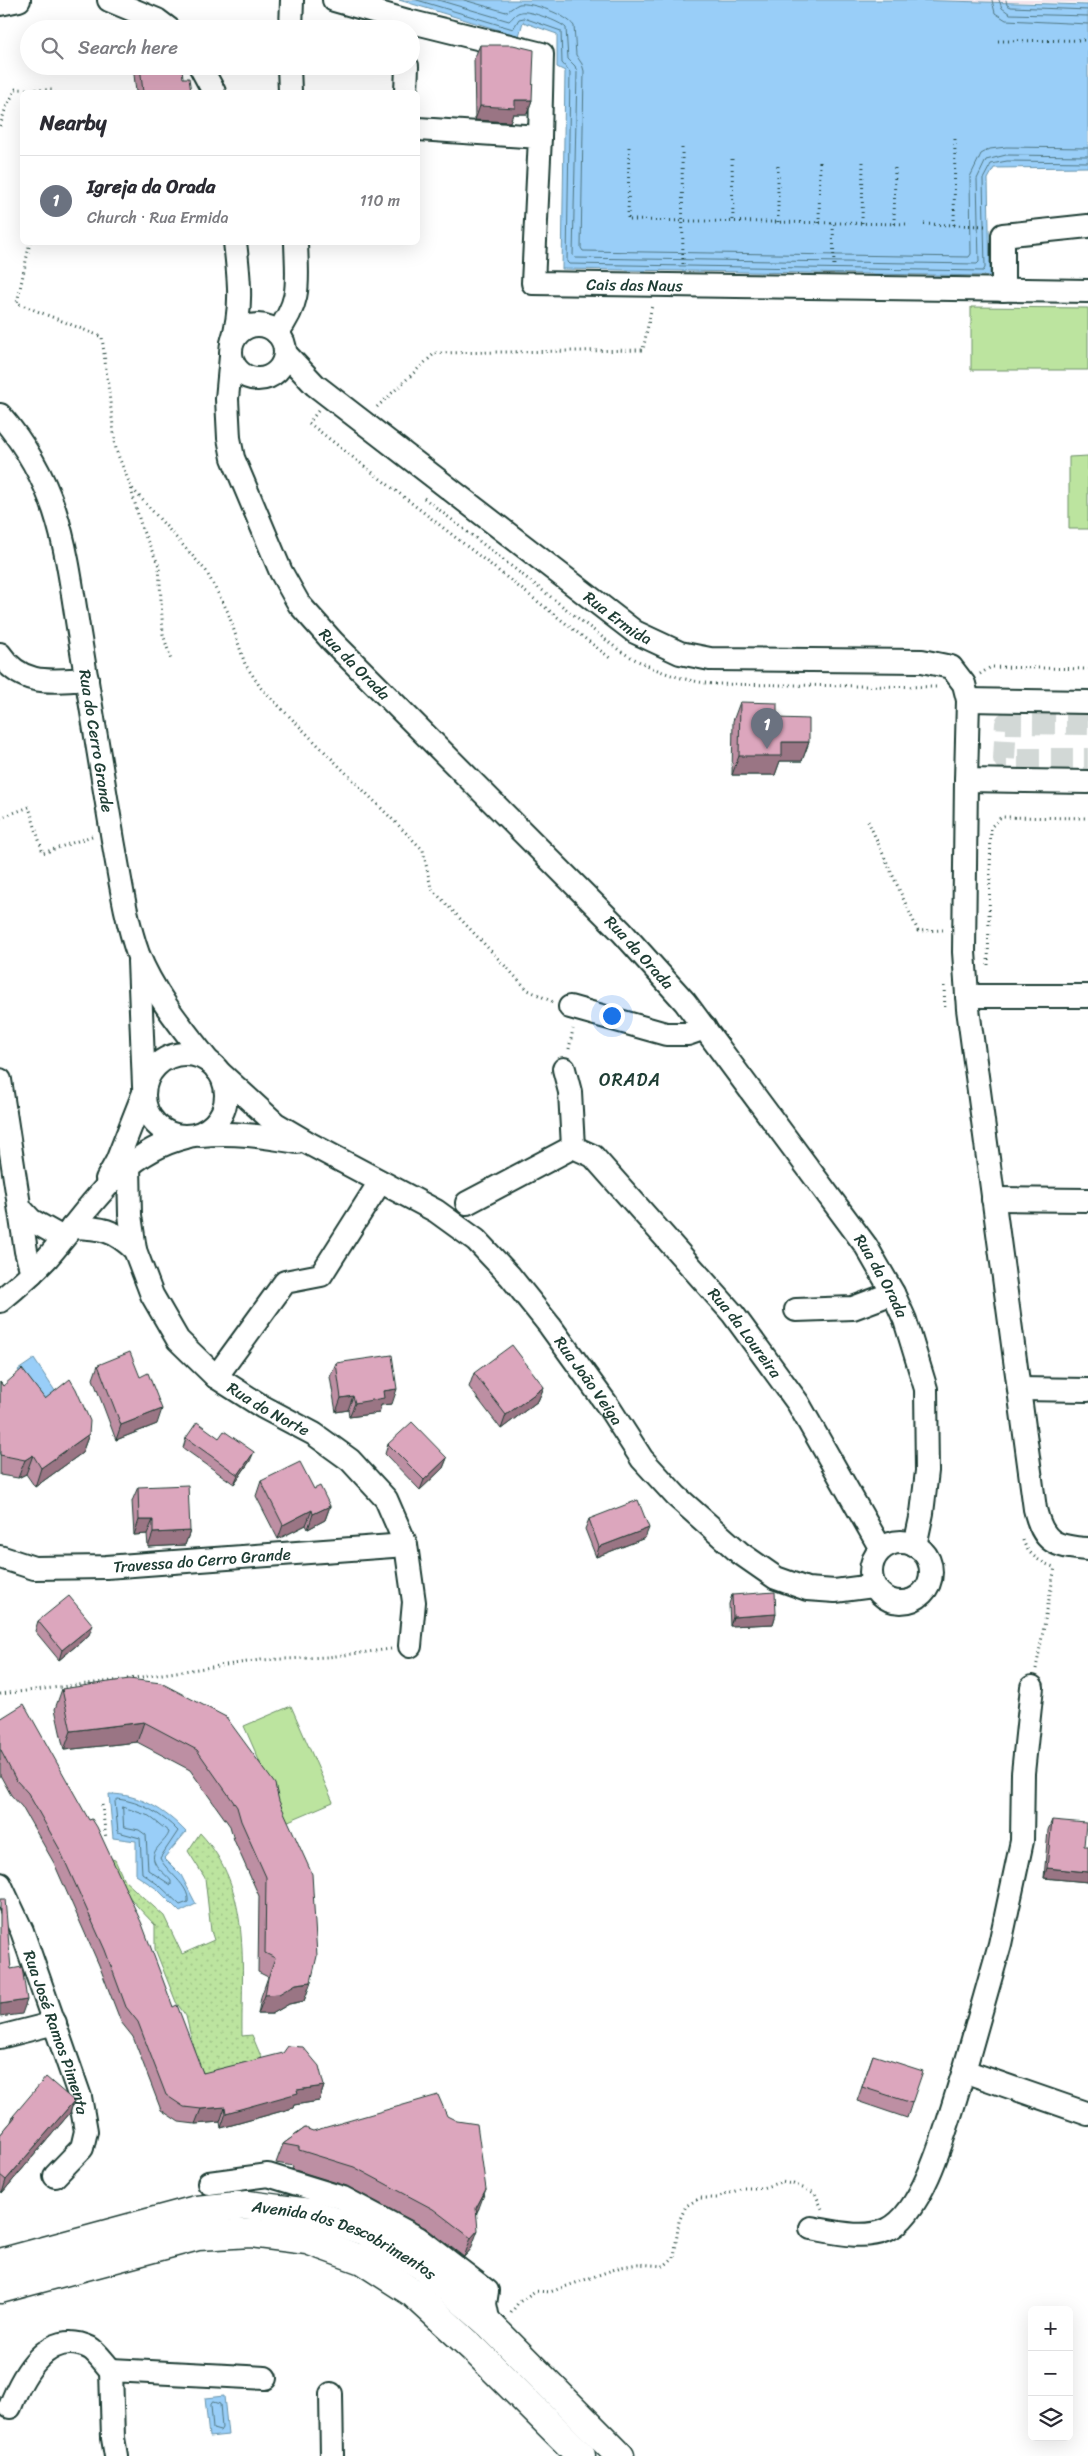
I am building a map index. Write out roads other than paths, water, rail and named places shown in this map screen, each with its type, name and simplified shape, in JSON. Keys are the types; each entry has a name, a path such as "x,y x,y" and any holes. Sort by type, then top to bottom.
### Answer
{"main road":[{"name":"Avenida dos Descobrimentos","path":"0,2263 196,2210 248,2205 310,2213 364,2231 424,2267 499,2320 620,2456"},
{"name":"Avenida dos Descobrimentos","path":"0,2289 198,2236 251,2233 307,2240 362,2260 413,2293 475,2350 581,2456"}],"street":[{"path":"0,4 19,0"},
{"path":"109,0 158,20"},
{"path":"291,20 292,0"},
{"path":"334,0 393,20"},
{"path":"420,28 542,54 540,137 420,129"},
{"path":"205,75 213,90"},
{"path":"289,75 290,90"},
{"name":"Cais das Naus","path":"540,137 533,283 1088,291"},
{"path":"1004,290 1003,236 1088,226"},
{"path":"235,245 240,289 245,303 315,385"},
{"path":"229,420 231,403 241,388 279,369 275,337 289,318 296,299 296,245"},
{"name":"Rua da Orada","path":"240,289 240,309 231,352 227,399 229,438 233,458 281,572 299,604 333,642 622,932 705,1028 866,1246 893,1293 905,1320 926,1390 927,1471 922,1513 915,1546"},
{"path":"275,337 251,326 242,330 235,338 231,352 237,369 243,374 260,378 288,376 315,385"},
{"name":"Rua Ermida","path":"315,385 635,632 680,653 710,660 922,661 951,667 966,692"},
{"name":"Rua do Cerro Grande","path":"0,415 16,434 38,467 57,512 69,568 87,679 92,724 127,918 139,955 158,992 213,1065"},
{"path":"0,654 9,666 23,675 45,682 87,679"},
{"path":"1088,702 966,692 964,952 978,996 993,1199 1039,1528 1052,1542 1068,1548 1088,1549"},
{"path":"966,780 1088,782"},
{"path":"99,1194 116,1162 144,1090 149,1073 158,1064 170,1057 183,1054 196,1056 213,1065 223,1079 226,1102 217,1122 192,1136 173,1136 161,1130 151,1120 145,1108 144,1090 139,955"},
{"path":"978,996 1088,996"},
{"path":"574,1008 666,1034 688,1034 705,1028"},
{"name":"Rua João Veiga","path":"213,1065 276,1124 436,1211 476,1240 510,1276 608,1406 642,1459 676,1496 740,1553 776,1578 807,1588 835,1591 874,1586"},
{"path":"468,1203 573,1147 570,1092 564,1069"},
{"path":"0,1080 26,1251 32,1273"},
{"path":"0,1301 32,1273 68,1233 99,1194 129,1165 148,1151 167,1142 192,1136 225,1132 250,1134 310,1144"},
{"name":"Rua da Loureira","path":"573,1147 593,1156 733,1314 798,1403 881,1549"},
{"name":"Rua do Norte","path":"129,1165 130,1215 135,1250 152,1295 178,1340 216,1377 263,1408 314,1434 350,1460 386,1499 406,1545 414,1602 410,1646"},
{"path":"216,1377 285,1282 321,1275 380,1182"},
{"path":"993,1199 1088,1200"},
{"path":"20,1208 32,1220 68,1233 108,1231 121,1236 135,1250"},
{"path":"796,1310 853,1308 893,1293"},
{"path":"1019,1389 1088,1390"},
{"path":"898,1542 915,1546 927,1558 931,1574 929,1583 919,1597 911,1601 894,1602 886,1598 874,1586 870,1570 876,1555 881,1549 898,1542"},
{"name":"Travessa do Cerro Grande","path":"0,1557 34,1568 106,1567 406,1545"},
{"path":"821,2230 866,2234 886,2230 901,2221 920,2196 964,2071 1000,1944 1022,1841 1023,1773 1032,1687"},
{"name":"Rua José Ramos Pimenta","path":"0,1884 22,1931 80,2097 86,2131 82,2148 55,2176"},
{"path":"0,2037 55,2023"},
{"path":"964,2071 1088,2114"},
{"path":"209,2183 268,2175 343,2198 418,2238 487,2291 485,2304 499,2320"},
{"path":"10,2407 17,2388 40,2354 55,2346 71,2344 90,2348 111,2370 113,2438 116,2456"},
{"path":"111,2370 265,2378"},
{"path":"331,2394 332,2456"}],"water":[{"path":"399,0 912,0 1088,5 1088,167 994,168 988,179 990,276 562,269 565,71 557,67 557,34 523,22 519,36"},
{"path":"34,1359 59,1397 43,1407 18,1370"},
{"path":"109,1794 141,1800 161,1810 186,1832 164,1858 181,1875 196,1904 180,1912 157,1889 136,1875 136,1841 113,1838"},
{"path":"224,2396 228,2435 209,2437 205,2398"}],"tunnel":[{"path":"1088,724 1006,723 1004,759 1088,759"}],"place":[{"name":"Igreja da Orada","path":"767,749"}],"district":[{"name":"ORADA","path":"630,1080"}]}
